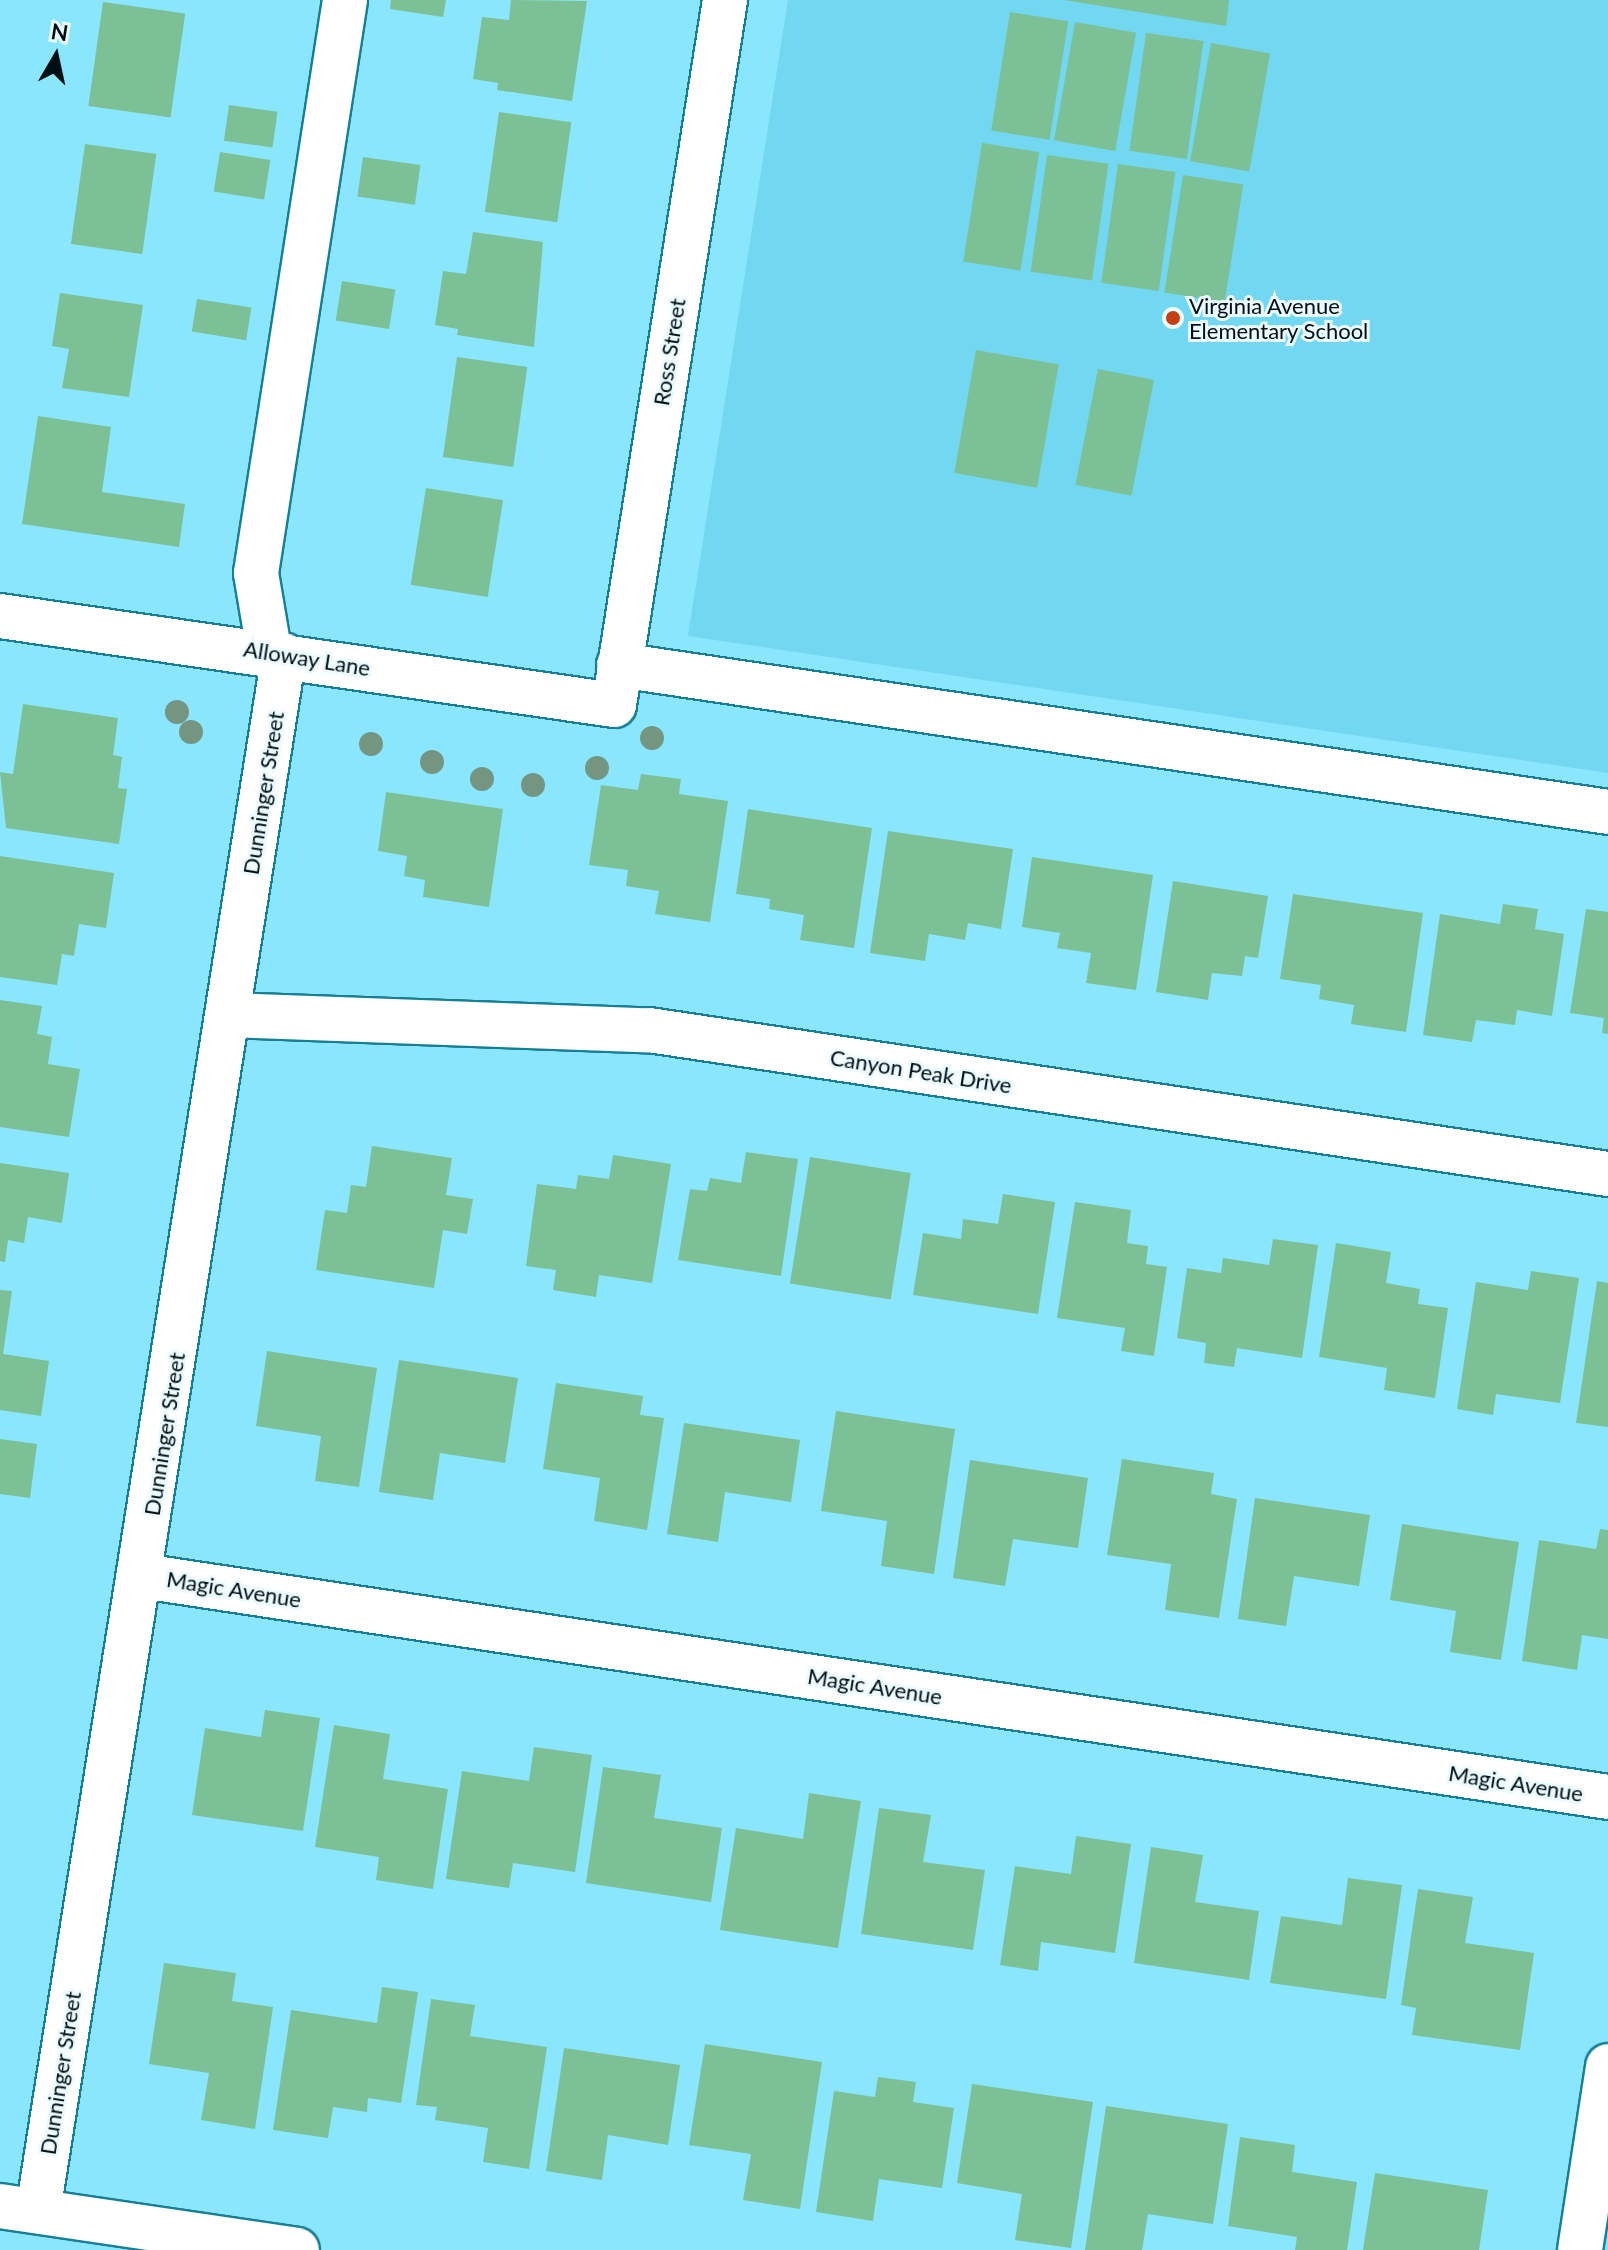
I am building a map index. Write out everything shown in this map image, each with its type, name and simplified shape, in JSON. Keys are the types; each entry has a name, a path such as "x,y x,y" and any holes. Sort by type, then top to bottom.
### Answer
{"street":[{"name":"Dunninger Street","path":"19,2208 142,1576 230,1015 276,653 256,573 345,0"},
{"name":"Ross Street","path":"616,685 725,0"},
{"name":"Alloway Lane","path":"0,616 276,653 616,685 1608,812"},
{"name":"Canyon Peak Drive","path":"230,1015 649,1030 1608,1174"},
{"name":"Magic Avenue","path":"142,1576 1608,1797"},
{"path":"1580,2250 1608,2066"},
{"path":"19,2208 297,2250"}],"shaded area":[{"name":"Virginia Avenue Elementary School","path":"788,0 1608,0 1608,773 688,636"}],"building":[{"path":"391,0 446,0 443,17 390,9"},
{"path":"511,0 587,1 572,101 497,90 498,83 473,79 482,17 509,20"},
{"path":"1064,0 1229,0 1226,26"},
{"path":"103,2 185,14 171,118 88,106"},
{"path":"1010,12 1068,21 1050,140 991,131"},
{"path":"1075,22 1136,33 1115,151 1054,140"},
{"path":"1146,33 1203,41 1187,159 1129,151"},
{"path":"1211,43 1270,53 1249,172 1190,161"},
{"path":"229,105 278,112 273,147 224,141"},
{"path":"499,112 571,122 557,222 485,212"},
{"path":"982,143 1039,152 1021,271 963,262"},
{"path":"85,144 156,154 142,254 71,244"},
{"path":"220,152 270,160 264,199 214,192"},
{"path":"1047,155 1108,164 1092,280 1031,272"},
{"path":"363,157 420,165 415,205 357,197"},
{"path":"1118,164 1175,172 1159,291 1101,283"},
{"path":"1183,175 1243,185 1225,302 1164,293"},
{"path":"473,232 543,242 534,347 457,335 458,329 435,325 443,271 466,274"},
{"path":"342,281 395,289 389,329 336,321"},
{"path":"60,293 143,305 129,397 62,388 69,349 52,346"},
{"path":"197,299 251,308 246,340 192,332"},
{"path":"976,350 1059,365 1037,488 954,473"},
{"path":"457,357 527,367 513,467 443,457"},
{"path":"1098,369 1154,380 1131,496 1075,485"},
{"path":"38,416 111,427 102,492 185,504 179,547 22,524"},
{"path":"426,488 503,500 488,597 411,585"},
{"path":"23,704 118,718 113,755 122,757 118,788 127,789 119,844 6,828 0,772 13,774"},
{"path":"641,774 681,779 679,794 728,801 710,922 655,914 659,891 626,886 628,870 589,865 601,785 638,790"},
{"path":"386,792 503,809 489,907 423,897 425,880 404,876 407,856 378,851"},
{"path":"748,809 872,828 854,948 800,940 804,915 769,909 770,899 736,894"},
{"path":"888,831 1013,849 1001,929 968,923 965,940 929,934 925,961 870,953"},
{"path":"0,856 114,873 106,928 79,924 74,956 62,954 57,985 0,977"},
{"path":"1032,857 1153,875 1136,990 1086,983 1091,953 1057,948 1060,933 1022,927"},
{"path":"1173,881 1268,896 1258,958 1245,956 1242,976 1212,973 1208,1000 1156,992"},
{"path":"1293,894 1423,913 1406,1032 1351,1024 1354,1005 1319,999 1321,985 1280,979"},
{"path":"1503,904 1538,909 1535,929 1564,934 1552,1016 1517,1010 1515,1025 1476,1020 1472,1042 1423,1035 1440,914 1500,924"},
{"path":"1586,909 1608,912 1608,1034 1602,1033 1604,1018 1570,1013"},
{"path":"0,1000 42,1006 37,1034 52,1037 48,1064 80,1069 69,1137 0,1127"},
{"path":"372,1146 452,1158 446,1195 473,1199 467,1234 443,1230 434,1288 316,1270 325,1210 347,1213 351,1185 366,1187"},
{"path":"746,1152 798,1159 781,1276 678,1260 690,1189 707,1191 710,1178 741,1183"},
{"path":"613,1155 671,1164 652,1283 599,1275 596,1297 553,1290 556,1270 526,1266 537,1184 576,1189 578,1175 609,1179"},
{"path":"810,1157 911,1173 891,1299 790,1283"},
{"path":"0,1163 69,1173 62,1223 28,1217 24,1243 8,1240 5,1262 0,1261"},
{"path":"1003,1194 1055,1202 1038,1314 913,1295 923,1233 961,1239 963,1219 998,1224"},
{"path":"1075,1202 1131,1210 1127,1243 1148,1246 1146,1264 1167,1267 1154,1356 1121,1351 1125,1328 1057,1318"},
{"path":"1273,1239 1318,1245 1302,1358 1237,1348 1234,1367 1204,1363 1206,1343 1177,1338 1187,1268 1221,1273 1223,1258 1269,1265"},
{"path":"1336,1243 1391,1252 1386,1283 1420,1289 1418,1304 1448,1308 1435,1398 1384,1390 1387,1368 1319,1357"},
{"path":"1531,1271 1579,1278 1560,1403 1496,1394 1493,1415 1457,1409 1476,1282 1528,1290"},
{"path":"1597,1281 1608,1283 1608,1427 1576,1423"},
{"path":"0,1290 12,1291 3,1354 49,1361 41,1416 0,1410"},
{"path":"267,1351 377,1368 359,1487 315,1481 321,1436 256,1426"},
{"path":"399,1360 518,1378 505,1463 440,1453 433,1500 379,1492"},
{"path":"556,1383 643,1396 640,1415 664,1418 647,1530 594,1521 600,1478 543,1469"},
{"path":"836,1411 955,1429 934,1574 881,1566 887,1521 821,1511"},
{"path":"684,1423 800,1440 791,1502 725,1492 718,1542 667,1534"},
{"path":"0,1439 37,1444 30,1498 0,1494"},
{"path":"1122,1459 1214,1473 1211,1494 1237,1499 1219,1618 1165,1610 1171,1564 1107,1555"},
{"path":"970,1460 1088,1478 1078,1548 1013,1539 1005,1586 953,1578"},
{"path":"1255,1498 1370,1515 1359,1586 1294,1576 1286,1626 1238,1619"},
{"path":"1402,1524 1519,1542 1501,1660 1450,1652 1456,1611 1390,1600"},
{"path":"1600,1529 1608,1530 1608,1639 1582,1635 1577,1670 1522,1661 1539,1540 1596,1549"},
{"path":"265,1710 320,1718 303,1831 192,1815 205,1728 261,1737"},
{"path":"334,1725 390,1734 383,1779 448,1789 433,1889 376,1880 379,1857 315,1847"},
{"path":"534,1747 592,1755 575,1872 513,1863 509,1888 446,1879 462,1771 529,1781"},
{"path":"603,1767 661,1775 654,1818 722,1828 711,1902 586,1883"},
{"path":"809,1793 861,1801 838,1948 720,1930 736,1828 803,1839"},
{"path":"879,1808 931,1815 923,1862 985,1870 973,1950 861,1934"},
{"path":"1076,1836 1131,1844 1115,1953 1041,1942 1038,1971 1000,1965 1015,1866 1071,1874"},
{"path":"1151,1847 1203,1855 1195,1902 1259,1911 1249,1980 1134,1963"},
{"path":"1348,1878 1402,1885 1386,1999 1270,1983 1281,1916 1342,1925"},
{"path":"1418,1889 1473,1897 1465,1943 1534,1953 1520,2050 1412,2035 1416,2008 1401,2005"},
{"path":"164,1963 236,1973 232,2001 273,2007 255,2129 201,2120 209,2073 149,2064"},
{"path":"382,1987 418,1992 401,2103 368,2098 367,2112 333,2107 328,2138 273,2130 291,2010 377,2023"},
{"path":"431,1999 475,2005 470,2036 547,2047 529,2169 483,2162 488,2128 435,2120 437,2107 416,2105"},
{"path":"705,2044 822,2062 800,2209 743,2200 751,2154 689,2145"},
{"path":"564,2048 680,2065 668,2145 608,2135 602,2180 546,2171"},
{"path":"878,2077 916,2082 913,2102 954,2108 942,2188 879,2179 873,2221 816,2212 834,2091 875,2097"},
{"path":"972,2084 1093,2102 1071,2248 1015,2240 1022,2194 957,2183"},
{"path":"1106,2106 1228,2124 1213,2224 1148,2214 1142,2250 1085,2250"},
{"path":"1240,2137 1295,2145 1292,2172 1357,2182 1347,2250 1295,2250 1297,2237 1228,2226"},
{"path":"1375,2173 1488,2190 1479,2250 1363,2250"}],"place":[{"name":"Virginia Avenue Elementary School","path":"1173,318"}]}
